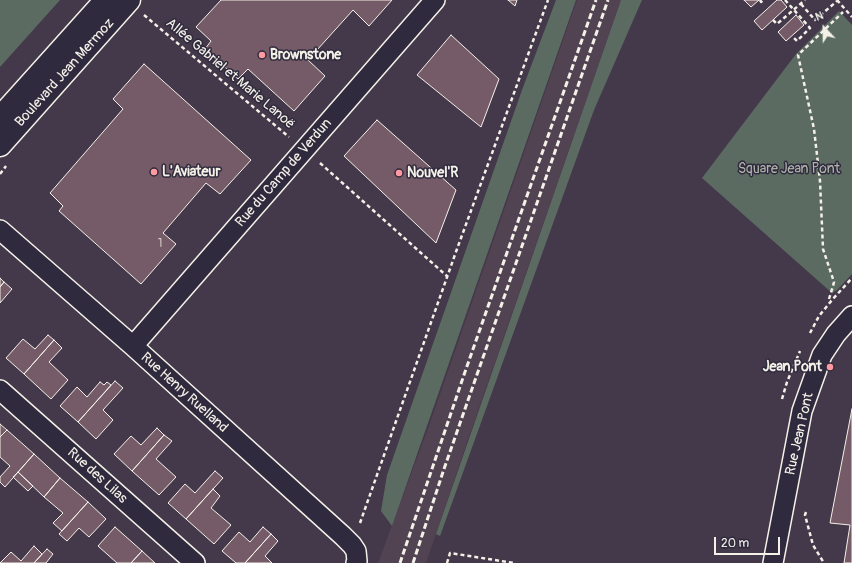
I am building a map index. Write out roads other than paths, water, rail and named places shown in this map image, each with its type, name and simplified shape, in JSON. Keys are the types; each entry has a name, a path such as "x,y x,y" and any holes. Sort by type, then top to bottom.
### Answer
{"main road":[{"name":"Boulevard Jean Mermoz","path":"0,118 106,0"},
{"name":"Boulevard Jean Mermoz","path":"0,146 136,7"}],"street":[{"name":"Rue du Camp de Verdun","path":"133,346 435,0"},
{"name":"Rue Henry Ruelland","path":"0,230 133,346 344,536 356,551 356,563"},
{"name":"Rue Jean Pont","path":"774,563 802,412 822,355 844,337 852,316"},
{"name":"Rue des Lilas","path":"0,390 195,563"}],"railway":[{"path":"400,563 466,369 596,0"},
{"path":"413,563 444,469 608,0"}],"place":[{"name":"Brownstone","path":"262,55"},
{"name":"L'Aviateur","path":"154,172"},
{"name":"Nouvel'R","path":"399,173"},
{"name":"Jean Pont","path":"830,367"}],"park label":[{"name":"Square Jean Pont","path":"789,169"}]}
